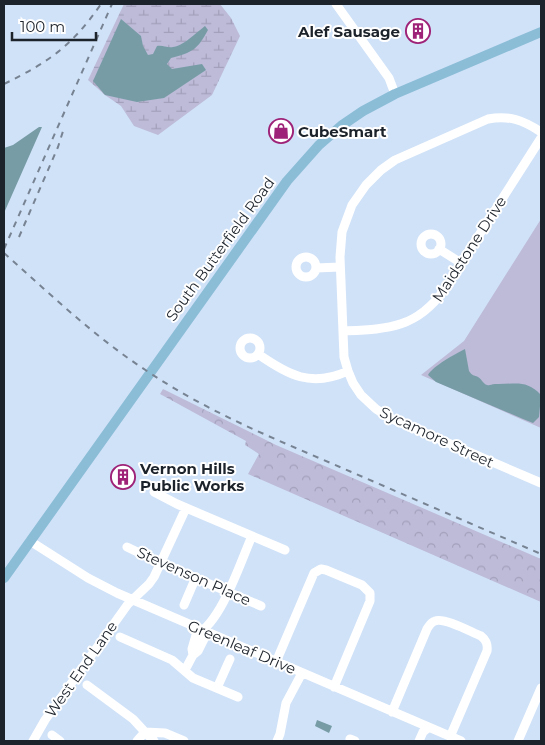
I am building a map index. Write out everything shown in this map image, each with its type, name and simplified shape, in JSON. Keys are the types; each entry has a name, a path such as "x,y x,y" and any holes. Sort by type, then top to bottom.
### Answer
{"main road":[{"name":"South Butterfield Road","path":"4,578 296,169 319,145 349,120 395,94 541,32"}],"street":[{"path":"336,4 388,78 395,94"},
{"name":"Sycamore Street","path":"541,132 518,119 505,117 488,119 395,160 376,174 360,192 352,205 342,232 340,267 344,357 353,383 368,402 390,418 541,483"},
{"name":"Maidstone Drive","path":"343,331 393,328 418,317 437,300 541,138"},
{"path":"439,249 461,263"},
{"path":"316,268 340,267"},
{"path":"258,354 283,371 306,379 330,377 348,371"},
{"path":"154,492 186,508 285,550"},
{"name":"West End Lane","path":"33,741 45,720 127,605 150,584 186,508"},
{"path":"185,670 193,655 192,649 196,635 204,631 219,610 252,536"},
{"name":"Greenleaf Drive","path":"30,541 88,578 132,600 461,741"},
{"name":"Stevenson Place","path":"127,546 161,563 261,606"},
{"path":"276,662 312,575 317,570 326,570 362,585 368,588 370,599 334,687"},
{"path":"184,604 196,577"},
{"path":"392,712 430,624 441,620 484,639 488,647 450,737"},
{"path":"120,637 172,660 193,678 238,697"},
{"path":"217,688 230,659"},
{"path":"277,741 286,703 302,673"},
{"path":"87,686 133,719 154,741"},
{"path":"518,741 541,688"},
{"path":"419,741 423,732 428,728"},
{"path":"426,741 428,728"},
{"path":"137,741 145,732"},
{"path":"145,732 165,733 184,741"},
{"path":"52,735 60,741"}],"green space":[{"path":"124,4 220,4 231,18 240,36 212,95 158,135 134,126 121,106 88,80"},
{"path":"541,219 541,428 421,375 464,341"},
{"path":"163,389 276,445 541,559 541,602 248,474 259,454 245,445 246,441 160,394"}],"shaded area":[{"path":"121,19 141,36 143,46 148,55 153,54 157,46 171,47 181,45 205,26 208,30 194,49 171,58 167,64 172,69 202,64 206,70 164,98 137,102 105,95 93,81"},
{"path":"39,127 42,127 4,213 4,148 13,145"},
{"path":"465,349 469,371 486,384 524,384 530,386 541,395 539,417 533,423 436,382 428,375 439,364"},
{"path":"317,720 332,726 329,733 315,726"}],"railway":[{"path":"4,84 34,68 59,51 80,31 101,4"},
{"path":"4,249 112,4"},
{"path":"19,237 58,147 64,128"},
{"path":"4,253 111,346 172,387 262,433 541,554"}],"place":[{"name":"Alef Sausage","path":"418,31"},
{"name":"CubeSmart","path":"281,131"},
{"name":"Vernon Hills Public Works","path":"123,477"}]}
